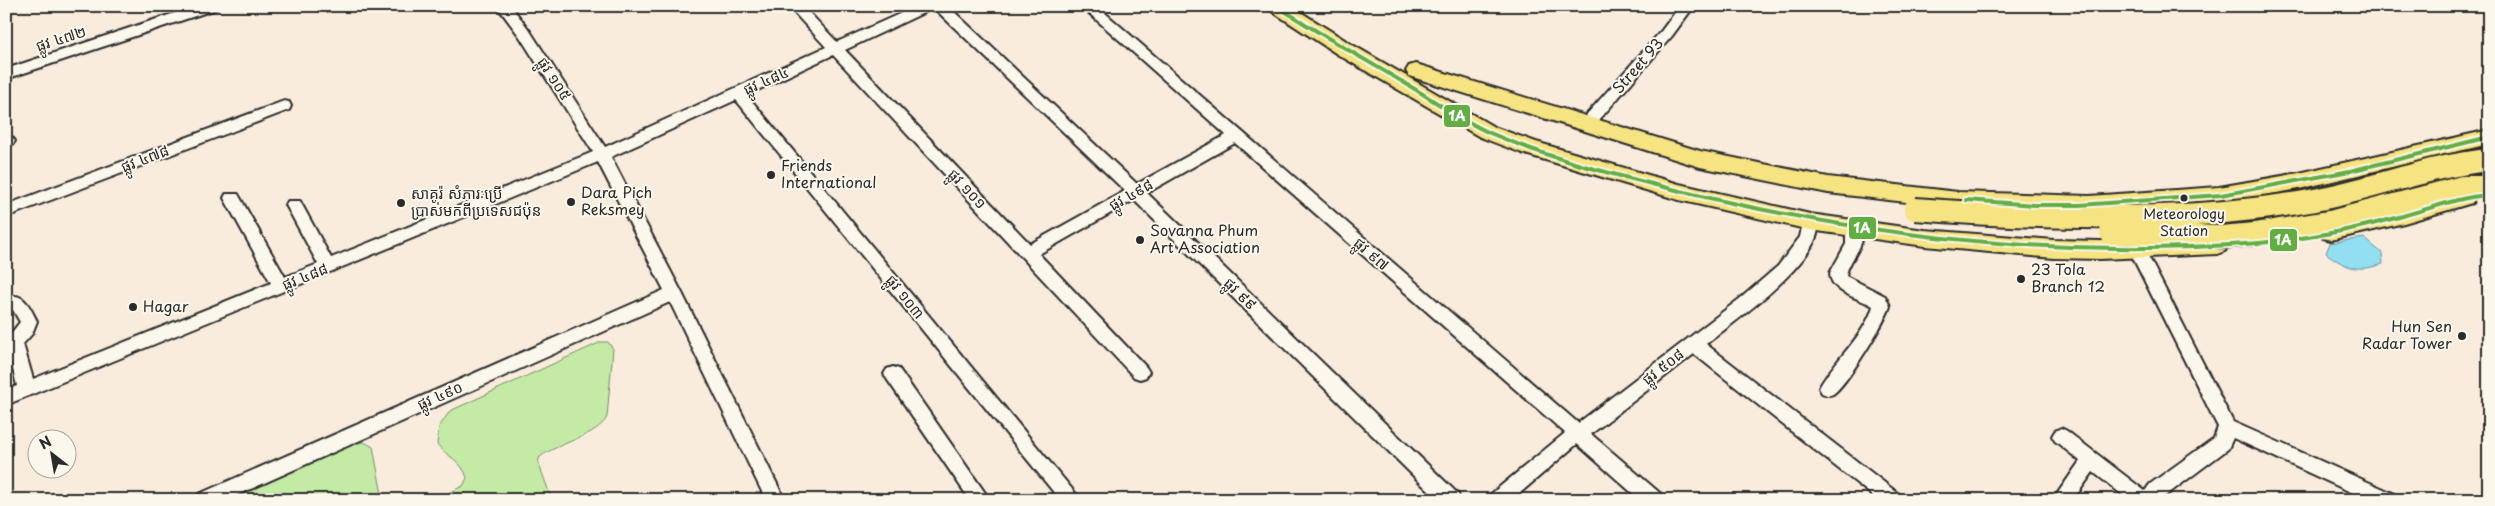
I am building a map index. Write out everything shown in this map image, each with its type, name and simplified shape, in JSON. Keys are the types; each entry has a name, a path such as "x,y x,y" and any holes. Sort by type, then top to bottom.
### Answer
{"highway":[{"path":"1277,6 1344,49 1410,77 1491,120 1531,134 1688,181 1814,209 1916,216 2049,233 2226,245 2262,243 2344,230 2472,195 2489,195"},
{"path":"1305,6 1359,40 1487,132 1529,148 1679,192 1810,222 1854,230 2054,249 2247,224 2325,211 2460,176 2489,171"},
{"path":"1410,77 1590,126 1696,158 1838,187 1914,197 2035,205 2105,204 2191,197 2298,182 2488,141"},
{"path":"2136,238 2198,205 2304,191 2488,141"},
{"path":"2488,141 2479,148 2478,155 2482,171 2489,181"},
{"path":"2136,238 2237,212 2314,200 2448,166 2489,160"},
{"path":"2105,204 2136,238 2221,237 2255,234 2334,220 2463,187 2489,187"},
{"path":"2191,197 2226,245"}],"street":[{"name":"ផ្លូវ ៤៧២","path":"6,74 211,6"},
{"name":"ផ្លូវ ១០៥","path":"504,6 608,152 674,293 776,500"},
{"name":"ផ្លូវ ១០១","path":"795,6 1140,372"},
{"name":"ផ្លូវ ៤៨៤","path":"608,152 929,6"},
{"name":"ផ្លូវ ៩៩","path":"940,6 1136,192 1452,500"},
{"name":"ផ្លូវ ៩៧","path":"1088,6 1654,500"},
{"name":"Street 93","path":"1590,126 1592,118 1667,33 1687,6"},
{"name":"ផ្លូវ ១០៣","path":"738,93 1072,500"},
{"name":"ផ្លូវ ៤៧៨","path":"6,211 284,106"},
{"name":"ផ្លូវ ៤៩៨","path":"1028,254 1235,136"},
{"name":"ផ្លូវ ៤៨៨","path":"6,398 608,152"},
{"path":"232,198 281,286"},
{"path":"294,205 328,267"},
{"name":"ផ្លូវ ៥០៨","path":"1498,500 1578,433 1748,302 1784,270 1808,239 1810,222"},
{"path":"1828,388 1848,362 1880,313 1882,306 1879,301 1843,284 1838,278 1838,273 1854,244 1854,230"},
{"path":"2136,238 2227,426 2388,500"},
{"name":"ផ្លូវ ៤៩០","path":"206,500 674,293"},
{"path":"11,304 29,321 26,329 14,342 27,389"},
{"path":"1694,344 1788,420 1892,500"},
{"path":"893,374 981,500"},
{"path":"2149,500 2157,490 2222,443 2227,426"},
{"path":"2060,436 2143,500"},
{"path":"2062,500 2091,461"}],"green space":[{"path":"601,342 608,342 613,349 607,417 595,429 540,457 538,462 552,500 433,500 463,486 467,478 462,467 437,444 439,427 450,411"},
{"path":"364,442 373,447 383,500 235,500 246,491 352,444"}],"water":[{"path":"2364,238 2382,253 2383,264 2366,268 2353,268 2326,253 2330,243"}],"transit line":[{"name":"1A","path":"1277,6 1458,117 1509,141 1548,155 1723,202 1799,218 1875,230 1951,240 2028,246 2182,248 2259,243 2313,236 2385,221 2467,197 2489,195"},
{"name":"1A","path":"1966,200 2035,205 2079,205 2221,195 2350,171 2489,137"}],"place":[{"name":"Friends International","path":"771,175"},
{"name":"Meteorology Station","path":"2184,198"},
{"name":"Dara Pich Reksmey","path":"571,202"},
{"name":"សាគូរ៉ សំភារៈប្រើ ប្រាស់មកពីប្រទេសជប៉ុន","path":"401,203"},
{"name":"Sovanna Phum Art Association","path":"1140,240"},
{"name":"23 Tola Branch 12","path":"2021,279"},
{"name":"Hagar","path":"133,307"},
{"name":"Hun Sen Radar Tower","path":"2462,336"}]}
